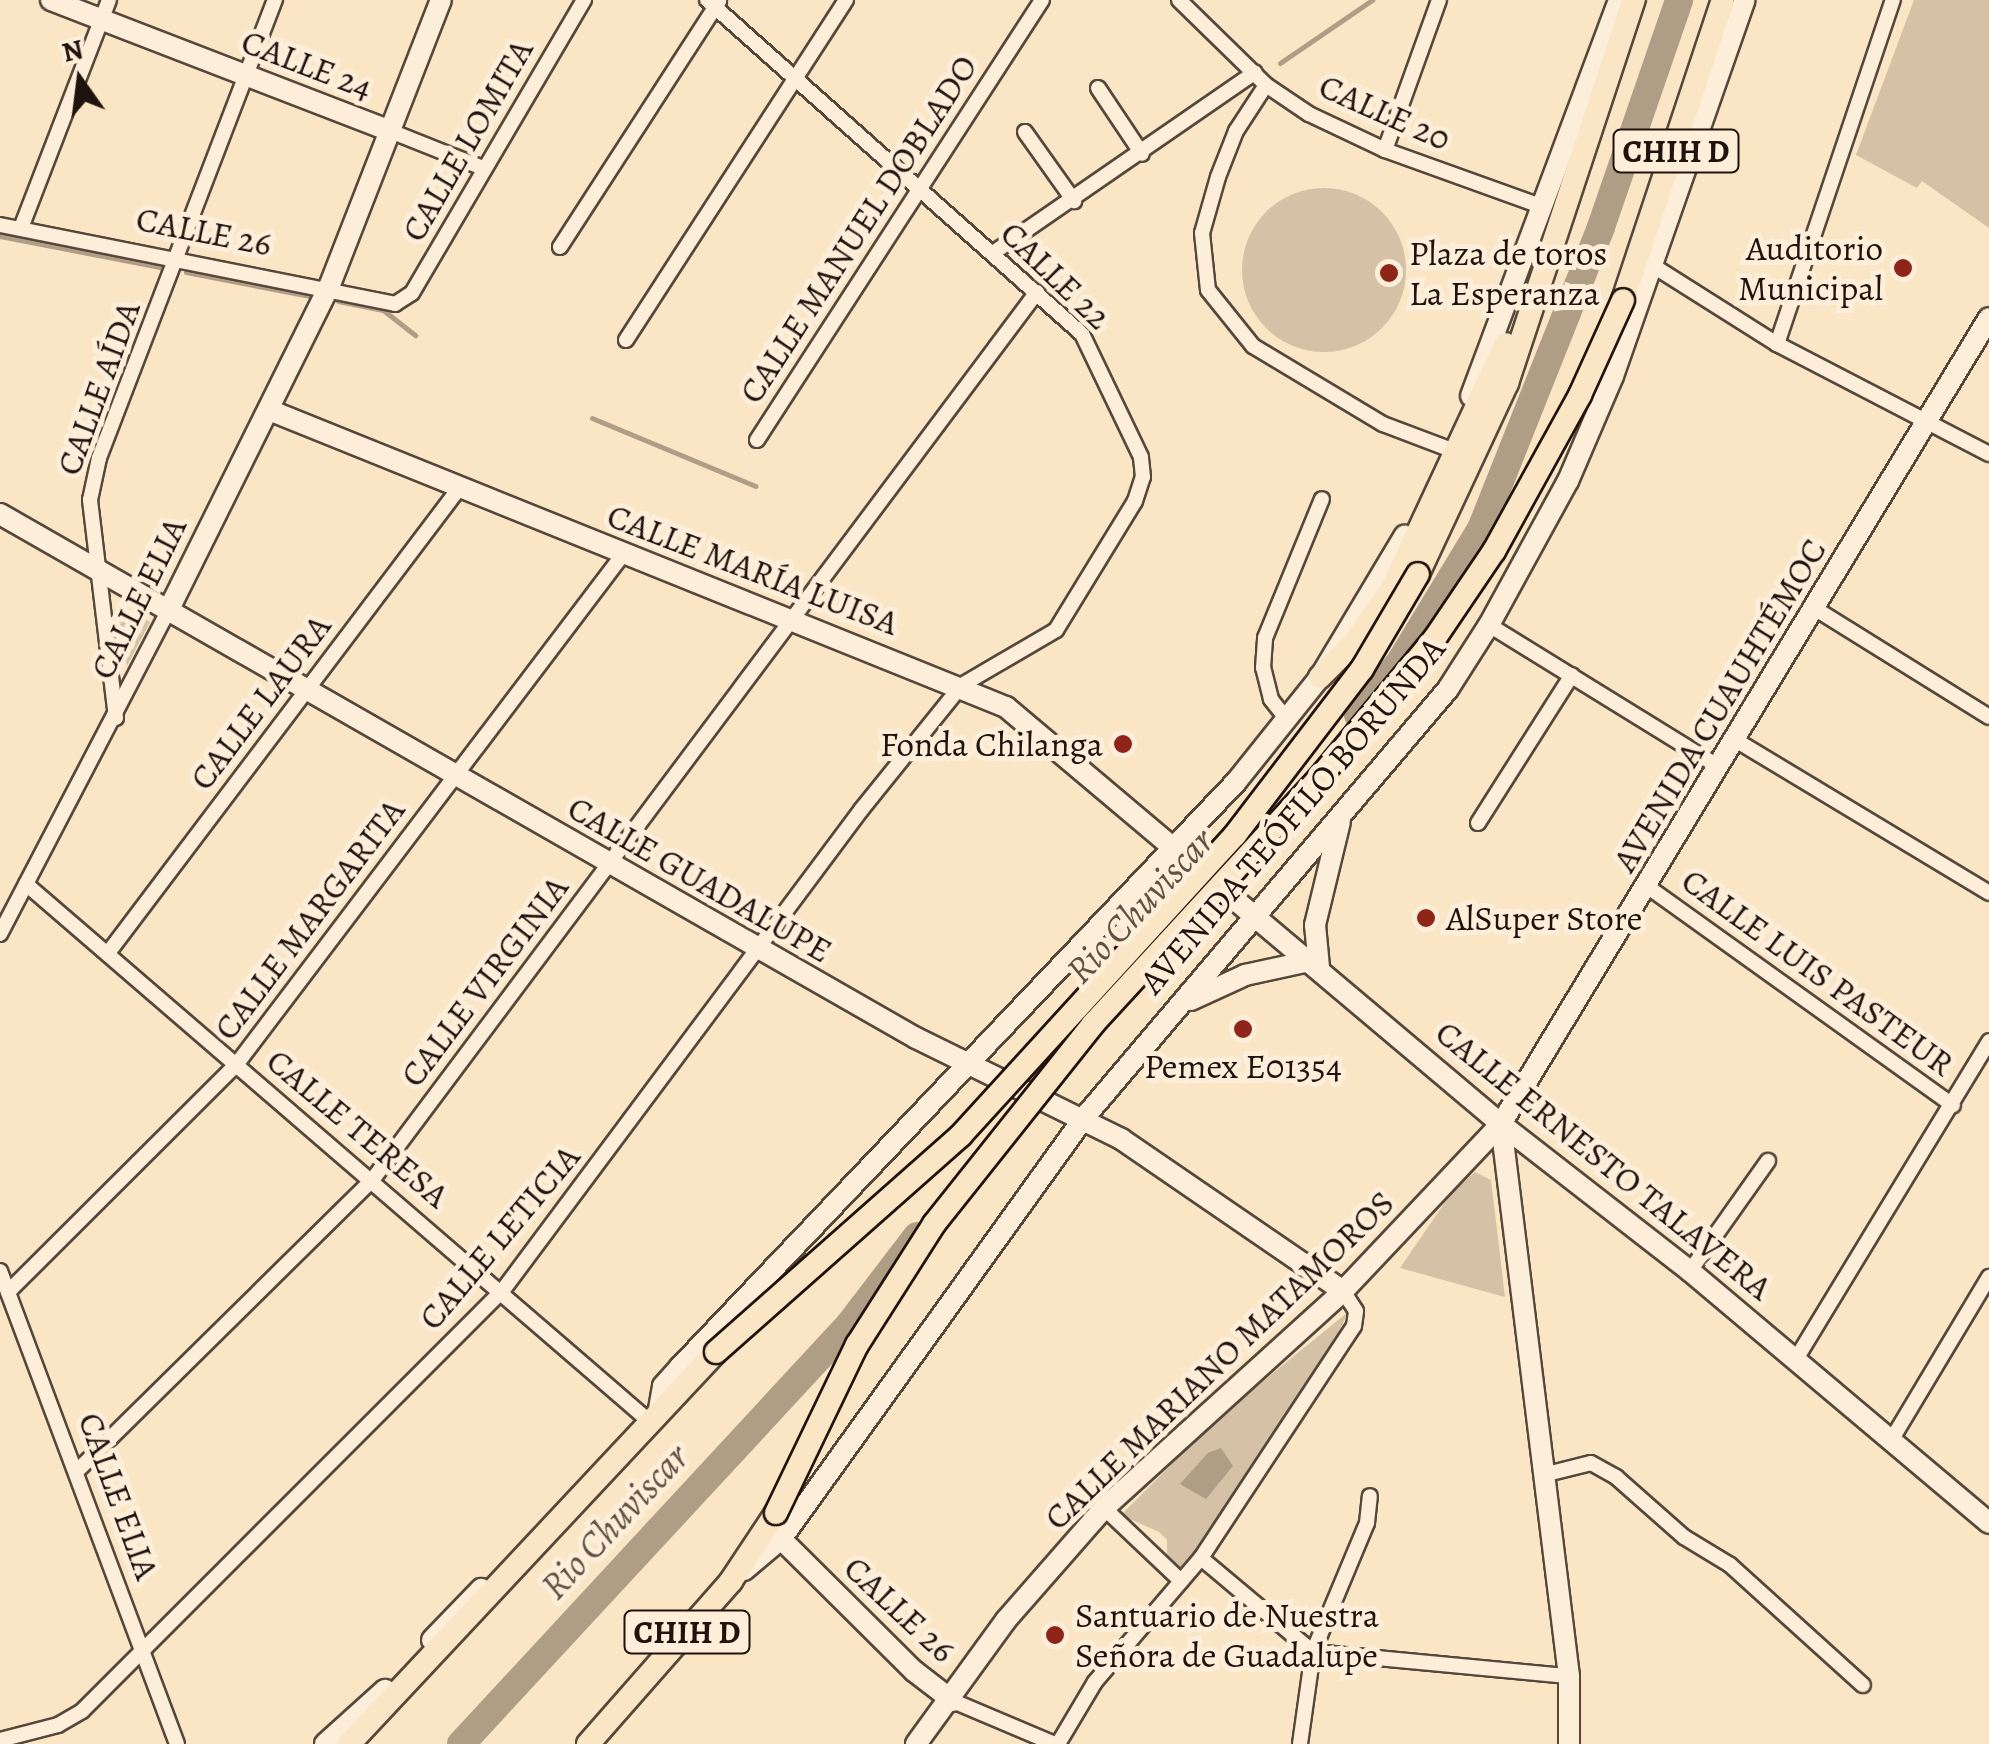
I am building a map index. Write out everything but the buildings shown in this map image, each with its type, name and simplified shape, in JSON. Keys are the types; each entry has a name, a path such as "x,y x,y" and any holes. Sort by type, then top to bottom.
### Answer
{"main road":[{"name":"AVENIDA TEÓFILO BORUNDA","path":"501,1581 716,1352 961,1135 1235,835 1388,630 1481,447 1634,0"},
{"name":"CHIH D","path":"588,1744 775,1526 857,1345 945,1209 1093,1024 1321,776 1435,638 1504,534 1580,396 1622,300 1723,0"},
{"path":"1320,677 1362,633 1416,542 1512,332 1532,304"},
{"name":"CHIH D","path":"350,1744 501,1581"}],"street":[{"name":"CALLE 24","path":"51,0 105,10 245,76 483,168"},
{"name":"CALLE AÍDA","path":"116,718 90,500 99,458 275,0"},
{"name":"CALLE ELIA","path":"0,934 116,718 329,288 441,0"},
{"name":"CALLE LOMITA","path":"396,304 412,293 584,0"},
{"path":"626,340 846,0"},
{"name":"CALLE MANUEL DOBLADO","path":"756,440 922,191 1042,0"},
{"name":"CALLE 20","path":"1179,0 1266,85 1337,130 1543,206"},
{"path":"1385,150 1439,0"},
{"name":"AVENIDA TEÓFILO BORUNDA","path":"654,1415 664,1386 680,1367 964,1064 1179,848 1288,721 1320,677 1391,563 1449,449 1618,0"},
{"name":"AVENIDA TEÓFILO BORUNDA","path":"775,1526 1083,1119 1448,689 1490,625 1568,481 1655,267 1745,0"},
{"path":"1777,344 1892,0"},
{"path":"560,247 714,2"},
{"name":"CALLE 22","path":"714,2 794,79 1082,334 1101,363 1143,477 1056,630 962,685"},
{"path":"20,228 105,10"},
{"path":"993,254 1255,72"},
{"path":"1266,85 1236,131 1202,233 1208,290 1253,346 1383,424 1449,449"},
{"path":"1098,88 1142,154"},
{"path":"1025,132 1074,201"},
{"name":"CALLE 26","path":"0,225 396,304"},
{"path":"1655,267 1777,344 1989,454"},
{"name":"CALLE VIRGINIA","path":"76,1472 372,1180 1037,292"},
{"name":"AVENIDA CUAUHTÉMOC","path":"1501,1124 1989,318"},
{"name":"CALLE MARÍA LUISA","path":"269,410 962,685 1042,734 1179,848"},
{"name":"CALLE LAURA","path":"108,953 460,487"},
{"path":"1288,721 1272,699 1263,668 1265,638 1322,499"},
{"name":"CALLE GUADALUPE","path":"0,514 758,950 964,1064 1083,1119 1175,1172 1344,1291 1356,1311 1354,1326 1201,1558"},
{"name":"CALLE MARGARITA","path":"8,1292 236,1065 624,553"},
{"path":"1814,608 1989,717"},
{"path":"1490,625 1717,766"},
{"path":"1478,823 1572,675"},
{"name":"CALLE LETICIA","path":"0,1740 58,1725 144,1655 504,1290 962,685"},
{"path":"1734,739 1989,892"},
{"path":"1180,1005 1245,975 1314,964 1315,925 1342,817"},
{"name":"CALLE ERNESTO TALAVERA","path":"1179,848 1501,1124 1690,1272 1987,1515"},
{"name":"CALLE TERESA","path":"26,884 654,1415"},
{"name":"CALLE LUIS PASTEUR","path":"1648,887 1952,1105"},
{"path":"1796,1360 1989,1041"},
{"path":"1501,1124 1569,1676 1569,1744"},
{"name":"CALLE MARIANO MATAMOROS","path":"916,1744 953,1701 1006,1620 1104,1508 1344,1291 1501,1124"},
{"path":"1690,1272 1768,1161"},
{"name":"CALLE ELIA","path":"0,1271 177,1744"},
{"path":"1892,1439 1989,1276"},
{"path":"1543,1475 1591,1464 1616,1477 1684,1536 1730,1565 1863,1686"},
{"path":"1300,1744 1313,1652 1367,1522 1370,1496"},
{"path":"1104,1508 1181,1580"},
{"name":"CALLE 26","path":"775,1526 914,1672 953,1701 1057,1744"},
{"path":"1057,1744 1095,1682 1201,1558 1313,1652 1569,1676"},
{"path":"325,1744 374,1702 479,1589 501,1581"}],"shaded area":[{"path":"1914,0 1989,0 1989,228 1922,181 1917,188 1856,155"},
{"name":"Plaza de toros La Esperanza","path":"1324,188 1355,195 1382,212 1399,239 1406,270 1399,301 1382,328 1355,345 1324,352 1293,345 1266,328 1249,301 1242,270 1249,239 1266,212 1293,195"},
{"path":"124,608 150,622 127,666 115,609"},
{"path":"1475,1172 1491,1180 1505,1297 1400,1268 1452,1192"},
{"path":"1348,1312 1328,1356 1182,1570 1167,1560 1167,1540 1159,1532 1121,1515 1218,1418"},
{"path":"1221,1448 1233,1466 1206,1499 1180,1484 1208,1453"}],"waterway":[{"path":"1280,63 1372,0"},
{"name":"Rio Chuviscar","path":"1358,715 1400,662 1481,529 1601,227 1679,0"},
{"path":"0,236 160,267"},
{"path":"186,272 309,296"},
{"path":"338,301 383,310 415,335"},
{"path":"592,418 755,486"},
{"name":"Rio Chuviscar","path":"1031,1086 1086,1019"},
{"name":"Rio Chuviscar","path":"461,1744 849,1325 917,1236"}],"place":[{"name":"Auditorio Municipal","path":"1903,268"},
{"name":"Plaza de toros La Esperanza","path":"1389,273"},
{"name":"Fonda Chilanga","path":"1123,744"},
{"name":"AlSuper Store","path":"1426,918"},
{"name":"Pemex E01354","path":"1243,1029"},
{"name":"Santuario de Nuestra Señora de Guadalupe","path":"1055,1635"}]}
